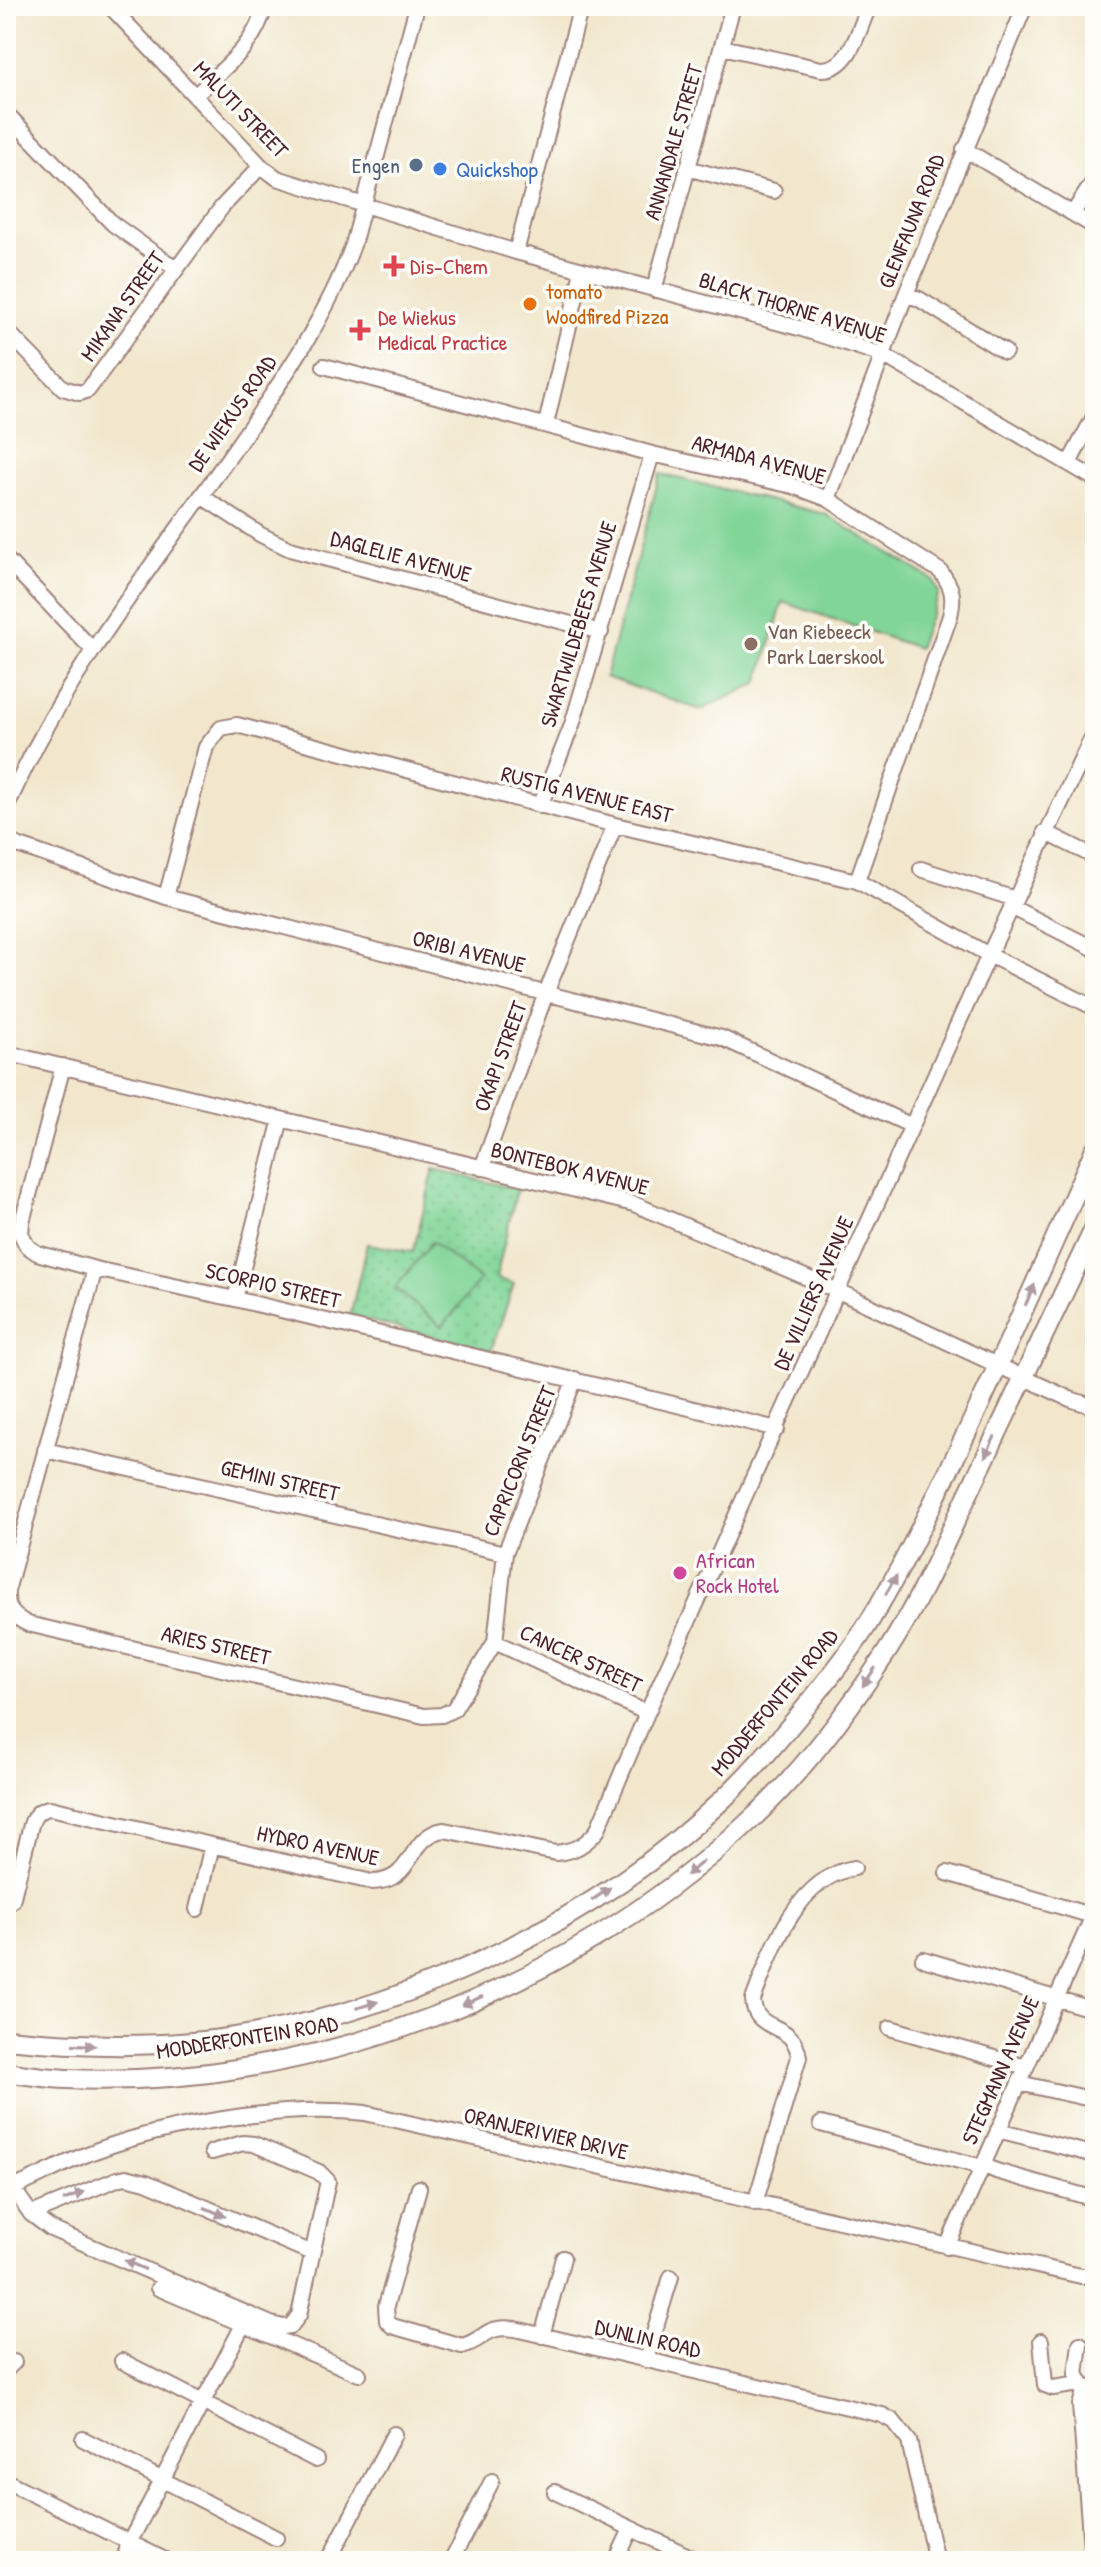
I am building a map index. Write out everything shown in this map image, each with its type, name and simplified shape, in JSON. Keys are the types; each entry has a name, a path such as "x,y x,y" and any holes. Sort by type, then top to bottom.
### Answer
{"main road":[{"name":"MODDERFONTEIN ROAD","path":"6,2039 110,2046 182,2043 252,2034 389,1999 457,1973 508,1948 592,1901 668,1847 722,1801 775,1745 867,1626 906,1559 999,1366 1095,1149"},
{"name":"MODDERFONTEIN ROAD","path":"6,2072 64,2079 138,2078 264,2063 347,2046 451,2010 533,1974 615,1926 690,1873 744,1826 797,1771 849,1707 888,1650 926,1583 1095,1227"}],"street":[{"name":"MALUTI STREET","path":"110,6 261,166 277,178 301,187 364,204"},
{"path":"196,95 249,43 258,29 265,6"},
{"name":"DE WIEKUS ROAD","path":"6,809 35,747 92,649 295,361 321,319 339,282 364,204 417,6"},
{"path":"516,252 581,6"},
{"name":"ANNANDALE STREET","path":"654,290 733,6"},
{"path":"722,47 821,69 833,68 844,60 869,6"},
{"name":"GLENFAUNA ROAD","path":"828,499 906,294 1025,6"},
{"path":"6,113 113,224 175,268"},
{"path":"964,149 1095,227"},
{"name":"MIKANA STREET","path":"6,330 63,388 80,393 96,382 175,268 222,207 261,166"},
{"path":"687,168 774,191"},
{"path":"1073,213 1095,179"},
{"name":"BLACK THORNE AVENUE","path":"364,204 516,252 799,328 883,355 1095,479"},
{"path":"546,424 582,271"},
{"path":"906,294 1005,352"},
{"name":"ARMADA AVENUE","path":"324,366 652,454 793,486 828,499 940,571 950,583 954,598 911,732 857,881"},
{"path":"1069,463 1095,415"},
{"name":"SWARTWILDEBEES AVENUE","path":"540,806 572,725 652,454"},
{"name":"DAGLELIE AVENUE","path":"201,496 261,535 290,549 601,632"},
{"path":"6,559 92,649"},
{"name":"RUSTIG AVENUE EAST","path":"166,897 206,747 216,732 229,725 237,725 615,825 857,881 989,955 1095,1008"},
{"name":"DE VILLIERS AVENUE","path":"556,1853 572,1851 587,1843 597,1831 647,1713 989,955 1045,832 1091,749 1095,731"},
{"name":"OKAPI STREET","path":"482,1168 546,993 615,825"},
{"path":"1045,832 1095,857"},
{"name":"ORIBI AVENUE","path":"6,841 166,897 722,1038 912,1126"},
{"path":"921,869 1013,903 1095,949"},
{"name":"BONTEBOK AVENUE","path":"6,1053 634,1204 838,1291 1095,1407"},
{"name":"SCORPIO STREET","path":"63,1066 22,1222 21,1234 27,1246 37,1253 777,1429"},
{"path":"235,1299 281,1119"},
{"path":"6,1603 95,1269"},
{"name":"CAPRICORN STREET","path":"424,1716 442,1715 454,1709 495,1642 505,1553 575,1379"},
{"name":"GEMINI STREET","path":"45,1450 505,1553"},
{"name":"ARIES STREET","path":"6,1603 11,1612 28,1624 424,1716"},
{"name":"CANCER STREET","path":"495,1642 647,1713"},
{"name":"HYDRO AVENUE","path":"12,1901 33,1818 43,1809 50,1808 372,1882 388,1882 398,1876 424,1839 433,1832 444,1830 556,1853"},
{"path":"197,1909 212,1845"},
{"path":"755,2203 799,2057 797,2045 791,2036 760,2020 754,2012 753,2000 786,1924 797,1908 832,1875 854,1868"},
{"path":"947,1873 1094,1915"},
{"name":"STEGMANN AVENUE","path":"947,2247 1094,1915"},
{"path":"923,1959 1095,2010"},
{"path":"890,2028 1026,2067"},
{"path":"1019,2083 1095,2100"},
{"name":"ORANJERIVIER DRIVE","path":"10,2190 93,2152 136,2137 240,2118 340,2110 365,2113 1090,2278"},
{"path":"821,2124 1095,2199"},
{"path":"998,2130 1095,2155"},
{"path":"10,2190 31,2214 51,2229 283,2327 291,2326 299,2315 328,2186 324,2176 254,2144 243,2143 212,2152"},
{"path":"31,2214 126,2177 146,2182 312,2253"},
{"name":"DUNLIN ROAD","path":"419,2188 386,2306 387,2321 399,2330 462,2346 488,2330 500,2327 882,2415 893,2421 909,2441 936,2561"},
{"path":"542,2336 563,2258"},
{"path":"646,2360 671,2277"},
{"path":"158,2288 359,2374"},
{"path":"128,2545 243,2325"},
{"path":"1041,2341 1045,2385 1053,2388 1087,2387"},
{"path":"1080,2344 1076,2374 1087,2387"},
{"path":"122,2361 316,2460"},
{"path":"1087,2387 1080,2405 1092,2561"},
{"path":"333,2561 332,2554 394,2434"},
{"path":"83,2439 276,2538"},
{"path":"451,2561 492,2481"},
{"path":"6,2484 167,2561"},
{"path":"555,2492 699,2561"},
{"path":"616,2561 631,2529"},
{"path":"128,2545 149,2561"}],"green space":[{"path":"660,474 825,514 933,580 939,593 918,648 783,602 758,683 701,710 605,677"},
{"path":"434,1169 517,1189 496,1278 514,1284 491,1351 350,1316 367,1244 413,1252"},
{"path":"432,1242 480,1280 442,1327 395,1288"}],"place":[{"name":"Engen","path":"416,165"},
{"name":"Quickshop","path":"440,169"},
{"name":"Dis-Chem","path":"394,266"},
{"name":"tomato Woodfired Pizza","path":"530,304"},
{"name":"De Wiekus Medical Practice","path":"360,330"},
{"name":"Van Riebeeck Park Laerskool","path":"751,644"},
{"name":"African Rock Hotel","path":"680,1573"}]}
